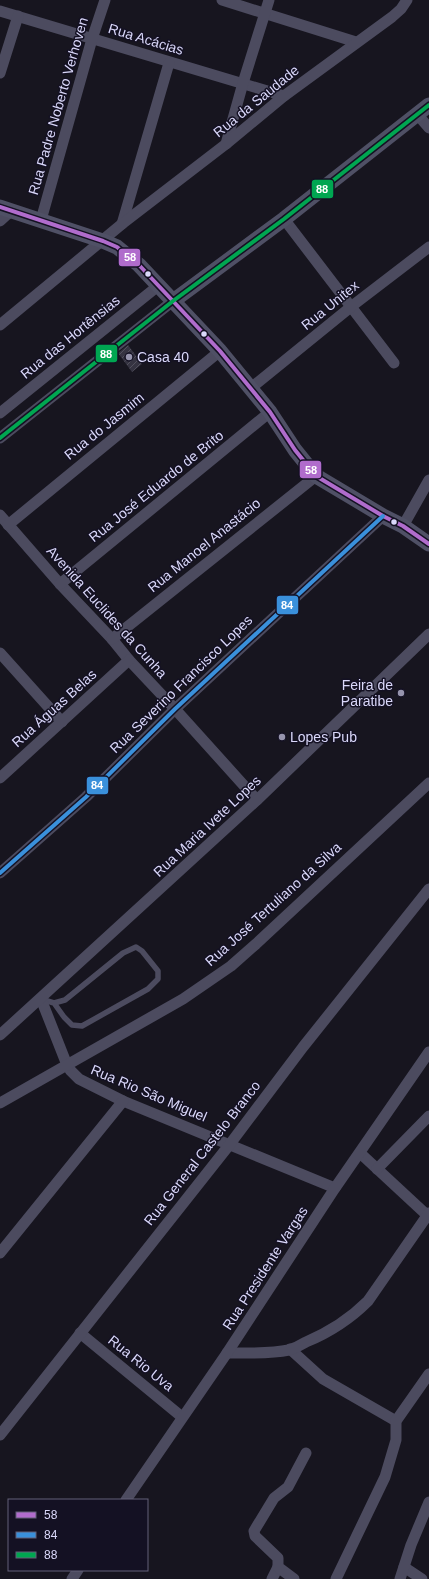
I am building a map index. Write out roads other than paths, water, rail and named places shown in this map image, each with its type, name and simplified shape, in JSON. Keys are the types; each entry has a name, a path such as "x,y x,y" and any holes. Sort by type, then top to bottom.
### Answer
{"main road":[{"path":"173,301 284,219 423,110"},
{"path":"6,209 103,240 117,247 139,265 220,352 270,412 294,450 316,476 382,516 404,526 429,544"}],"street":[{"name":"Rua Padre Noberto Verhoven","path":"41,220 92,39 105,0"},
{"path":"222,0 356,42"},
{"path":"226,144 268,0"},
{"name":"Rua da Saudade","path":"0,325 122,224 226,144 284,96 392,17 401,9 407,0"},
{"name":"Rua Acácias","path":"0,11 284,96"},
{"path":"0,73 18,16"},
{"path":"122,224 170,63"},
{"path":"423,110 429,128"},
{"path":"0,221 6,209"},
{"path":"284,219 352,306 394,363"},
{"name":"Rua Unitex","path":"251,388 352,306 429,247"},
{"name":"Rua das Hortênsias","path":"0,413 158,286"},
{"path":"0,438 173,301"},
{"name":"Rua do Jasmim","path":"8,525 220,352"},
{"name":"Rua José Eduardo de Brito","path":"60,584 270,412"},
{"name":"Rua Manoel Anastácio","path":"112,639 316,476"},
{"path":"404,526 429,480"},
{"name":"Avenida Euclides da Cunha","path":"0,515 60,584 175,708 257,800"},
{"name":"Rua Severino Francisco Lopes","path":"0,874 86,797 175,708 382,516"},
{"name":"Rua Maria Ivete Lopes","path":"0,1035 257,800 429,634"},
{"path":"0,652 62,722"},
{"name":"Rua Águas Belas","path":"0,778 129,660"},
{"name":"Rua José Tertuliano da Silva","path":"0,1103 183,999 231,966 429,783"},
{"name":"Rua General Castelo Branco","path":"0,1435 230,1144 303,1047 429,889"},
{"name":"Rua Rio São Miguel","path":"41,999 67,1065 78,1079 123,1101 335,1188"},
{"name":"Rua Presidente Vargas","path":"127,1499 227,1353 335,1188 429,1052"},
{"path":"0,1253 123,1101"},
{"path":"377,1169 429,1116"},
{"path":"227,1353 290,1350 338,1326 359,1310 380,1286 428,1215 360,1153"},
{"name":"Rua Rio Uva","path":"80,1333 182,1417"},
{"path":"290,1350 323,1379 396,1421"},
{"path":"336,1579 385,1477 396,1440 396,1421 429,1374"},
{"path":"272,1579 278,1568 279,1562 276,1555 255,1536 254,1531 277,1494 288,1487 306,1453"},
{"path":"400,1579 411,1545 429,1502"},
{"path":"404,1567 422,1579"},
{"path":"278,1568 294,1579"}],"lane":[{"path":"41,999 54,1003 65,1000 123,953 136,947 142,951 158,972 158,979 148,989 82,1026 72,1025 54,1003"}],"place":[{"name":"Casa 40","path":"129,357"},
{"name":"Feira de Paratibe","path":"401,693"},
{"name":"Lopes Pub","path":"282,737"}]}
